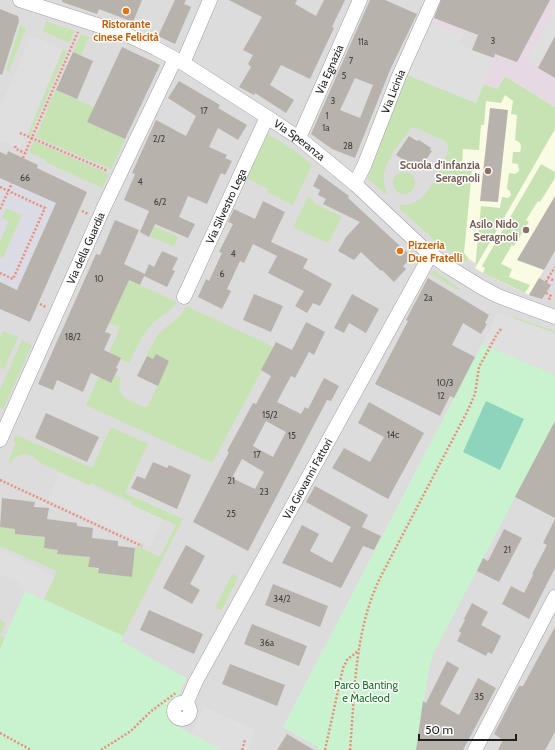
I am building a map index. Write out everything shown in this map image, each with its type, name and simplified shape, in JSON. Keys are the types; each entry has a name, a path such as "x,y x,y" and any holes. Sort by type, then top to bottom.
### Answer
{"street":[{"name":"Via della Guardia","path":"0,440 108,200 210,0"},
{"name":"Via Egnazia","path":"299,138 360,0"},
{"name":"Via Licinia","path":"355,184 364,166 399,76 433,0"},
{"name":"Via Speranza","path":"29,1 125,34 179,61 299,138 355,184 431,254 458,273 489,291 513,302 555,317"},
{"name":"Via Silvestro Lega","path":"184,297 267,117"},
{"name":"Via Giovanni Fattori","path":"186,704 213,650 431,254"},
{"path":"476,750 555,597"}],"path":[{"path":"23,158 78,30"},
{"path":"20,133 112,173"},
{"path":"15,146 16,149 25,153"},
{"path":"0,209 12,183"},
{"path":"0,187 45,208 13,279 0,273"},
{"path":"546,282 555,266"},
{"path":"548,278 555,280"},
{"path":"546,293 550,296 546,303"},
{"path":"350,750 358,650 365,618 375,587 469,409 475,394 479,367 496,334 501,329"},
{"path":"0,480 142,546"},
{"path":"325,750 343,668 347,660 358,650"},
{"path":"101,750 131,731 150,712 180,689"},
{"path":"0,733 31,750"},
{"path":"242,750 245,740"}],"shaded area":[{"path":"0,0 516,0 494,58 459,45 465,30 434,17 407,75 555,107 555,750 222,750 174,725 168,720 166,712 167,705 179,694 186,678 0,726"},
{"path":"516,0 555,0 555,107 505,76 497,89 476,103 407,75 434,17 465,30 459,45 493,58"},
{"path":"555,9 555,36 538,66 527,60"},
{"path":"431,22 463,35 459,45 494,58 476,103 407,75"},
{"path":"31,36 63,49 21,149 0,140 0,108"},
{"name":"Scuola d'infanzia Seragnoli","path":"505,76 555,107 555,251 529,295 483,273 475,268 475,263 469,259 466,263 429,235 484,84 497,89"},
{"path":"0,178 56,203 17,290 0,282 0,257 3,258 22,215 6,208 2,218 9,222 0,241"},
{"path":"548,273 555,275 555,288 544,281"},
{"path":"498,313 555,333 555,375 482,344"},
{"path":"60,472 163,519 150,547 48,500"},
{"path":"0,550 55,576 44,599 17,587 19,582 0,574"},
{"path":"204,707 256,730 249,750 222,750 191,733"}],"green space":[{"path":"46,21 75,31 69,43 43,31"},
{"path":"20,25 26,28 9,71 6,70"},
{"path":"81,34 89,37 81,56 73,52"},
{"path":"63,49 67,51 30,135 28,134"},
{"name":"Scuola d'infanzia Seragnoli","path":"407,75 476,103 484,84 497,89 505,76 555,107 555,129 475,268 481,206 500,208 502,197 508,198 511,195 510,191 507,189 509,173 515,174 519,171 518,164 512,163 513,152 520,152 521,148 520,143 515,140 517,115 511,114 513,101 505,95 501,103 486,101 484,125 481,125 479,150 463,149 462,165 465,169 472,170 464,253 469,259 466,263 435,241 399,208 400,205 418,201 430,188 447,154 448,146 445,141 414,127 411,128 395,150 386,167 384,184 387,193 385,194 368,179"},
{"path":"55,90 94,107 87,122 125,139 111,169 36,137"},
{"path":"268,134 298,153 312,165 293,205 267,192 268,189 247,178 266,135"},
{"path":"34,141 109,174 102,188 46,162 46,160 29,152"},
{"path":"541,164 555,172 555,178 540,202 538,201 526,220 529,222 514,246 512,245 501,264 512,269 509,277 530,285 525,293 483,273 485,268 482,266"},
{"path":"404,172 412,175 415,183 412,191 404,194 396,191 393,183 396,175"},
{"path":"308,197 315,201 314,203 342,217 328,243 293,227"},
{"path":"6,208 22,215 3,258 0,257 0,241 9,222 1,218"},
{"path":"154,226 178,237 174,247 150,236"},
{"path":"435,271 460,289 458,290 430,274"},
{"path":"126,279 177,302 172,309 147,329 129,363 113,355 102,379 110,383 115,375 121,378 119,388 124,397 140,406 148,406 169,361 156,354 153,359 147,356 147,354 158,334 181,315 186,306 274,347 212,463 86,405 120,328 109,323 124,290"},
{"path":"514,317 555,331 555,333 513,319"},
{"path":"3,331 18,337 4,369 0,367 0,338"},
{"path":"22,340 32,345 3,409 0,408 0,390"},
{"name":"Parco Banting e Macleod","path":"482,344 555,375 555,421 433,654 429,669 416,750 317,750 318,747 283,727"},
{"path":"486,401 524,419 500,470 463,452"},
{"path":"111,427 148,444 125,493 183,519 123,636 44,599 57,571 0,546 0,527 15,529 15,534 45,537 44,548 58,550 58,554 90,557 88,567 132,577 135,548 137,546 160,557 176,525 131,505 132,502 91,483 89,486 39,462 32,456 24,454 13,459 10,463 8,462 16,443 13,441 16,435 92,468"},
{"path":"234,574 238,578 222,609 220,610 215,608 232,575"},
{"path":"25,591 123,636 121,641 186,678 179,694 171,700 167,706 166,713 169,720 174,725 222,750 0,750 0,649"},
{"path":"0,620 6,623 0,636"},
{"path":"0,636 5,638 0,649"}],"building":[{"path":"62,0 142,0 133,22 99,9 97,14 62,2"},
{"path":"175,0 186,0 184,4 191,7 175,44 158,36"},
{"path":"229,0 297,0 295,4 316,16 324,0 345,0 332,27 334,28 310,79 281,65 270,85 294,100 286,113 255,93 254,95 239,87 251,67 248,64 253,55 243,50 262,17"},
{"path":"370,0 385,0 417,14 390,70 355,158 332,149 311,134","holes":["355,78 373,85 360,118 340,110"]},
{"path":"441,0 550,0 517,62 495,54 494,58 472,50 478,35 434,18"},
{"path":"0,9 18,16 19,21 2,75 0,74"},
{"path":"555,36 555,78 538,68"},
{"path":"122,47 160,65 125,139 87,122"},
{"path":"73,52 93,61 77,99 56,90"},
{"path":"179,81 220,105 218,108 247,125 238,140 218,128 209,147 227,155 225,158 232,161 225,175 221,173 207,204 188,196 179,217 195,224 188,238 155,224 149,237 140,232 149,211 124,200 135,174 132,173 156,120 186,136 196,116 168,98"},
{"path":"490,108 508,110 498,202 480,201"},
{"path":"409,136 417,141 419,140 431,148 430,150 432,151 419,170 396,155"},
{"path":"8,151 38,165 37,168 87,192 30,322 0,309 0,282 17,290 56,203 0,178 0,152 7,155"},
{"path":"319,174 349,196 348,198 412,257 403,266 406,269 394,282 361,252 354,260 338,251 346,237 360,222 323,204 326,199 318,195 320,190 313,186"},
{"path":"555,196 555,251 544,270 517,260"},
{"path":"263,201 285,212 271,242 308,259 303,268 332,284 320,306 313,303 307,313 295,306 304,291 268,273 277,256 253,244 244,263 240,261 227,289 231,291 222,309 198,297 206,279 209,281 222,253 219,252 233,224 228,222 234,209 255,219"},
{"path":"115,220 139,230 124,264 145,274 140,285 129,280 105,332 111,334 104,350 121,358 116,368 118,369 111,383 91,373 83,392 57,380 53,390 38,384 96,254 100,255"},
{"path":"162,251 178,258 172,270 175,271 167,287 144,276 149,264 154,267"},
{"path":"428,278 489,315 485,323 487,324 481,334 463,323 452,345 475,357 454,398 450,396 440,416 375,384 408,321 406,320"},
{"path":"539,278 551,285 542,299 529,295"},
{"path":"254,294 283,306 271,332 243,320"},
{"path":"352,294 379,309 366,333 349,323 344,333 334,328"},
{"path":"306,322 325,332 314,355 309,352 295,378 291,376 277,402 301,414 305,407 308,409 324,378 339,386 331,401 327,400 248,551 193,522 229,452 227,451 253,403 256,404 271,376 261,370 276,342 292,350","holes":["266,421 286,432 273,457 253,446","242,459 264,472 255,489 232,478"]},
{"path":"156,354 169,361 158,386 137,376 147,356 153,359"},
{"path":"369,402 424,433 388,499 332,468 344,448 370,462 384,437 358,423"},
{"path":"46,413 99,437 87,462 35,438"},
{"path":"555,421 555,518 515,497"},
{"path":"153,462 167,468 169,465 191,475 177,509 131,488 137,476 145,479"},
{"path":"315,486 368,515 362,527 381,536 374,550 363,546 341,588 282,563 302,525 319,534 310,551 332,563 351,527 306,502"},
{"path":"2,498 35,502 34,507 49,508 47,519 77,523 77,526 93,528 92,538 118,541 118,546 135,548 132,577 98,573 99,568 88,567 90,557 57,554 58,550 44,548 45,537 15,534 15,529 0,527"},
{"path":"555,519 555,568 529,619 502,604 511,586 524,593 547,545 543,543"},
{"path":"504,529 522,538 499,582 477,571 483,558 488,561"},
{"path":"186,545 205,556 190,584 200,590 192,604 163,588"},
{"path":"273,584 328,606 320,627 265,605"},
{"path":"472,603 488,612 481,625 501,636 492,654 488,652 486,656 457,641 461,633 459,631"},
{"path":"149,610 203,634 194,654 140,630"},
{"path":"252,624 307,646 299,666 244,644"},
{"path":"555,627 555,732 545,750 498,750 503,740 494,734 519,686 523,686"},
{"path":"447,661 459,668 440,704 459,715 478,678 496,688 463,750 416,750 423,701 426,703"},
{"path":"230,664 285,685 277,706 222,684"},
{"path":"287,734 314,750 277,750"}],"place":[{"name":"Ristorante cinese Felicità","path":"126,11"},
{"name":"Scuola d'infanzia Seragnoli","path":"488,171"},
{"name":"Asilo Nido Seragnoli","path":"526,230"},
{"name":"Pizzeria Due Fratelli","path":"400,251"}]}
